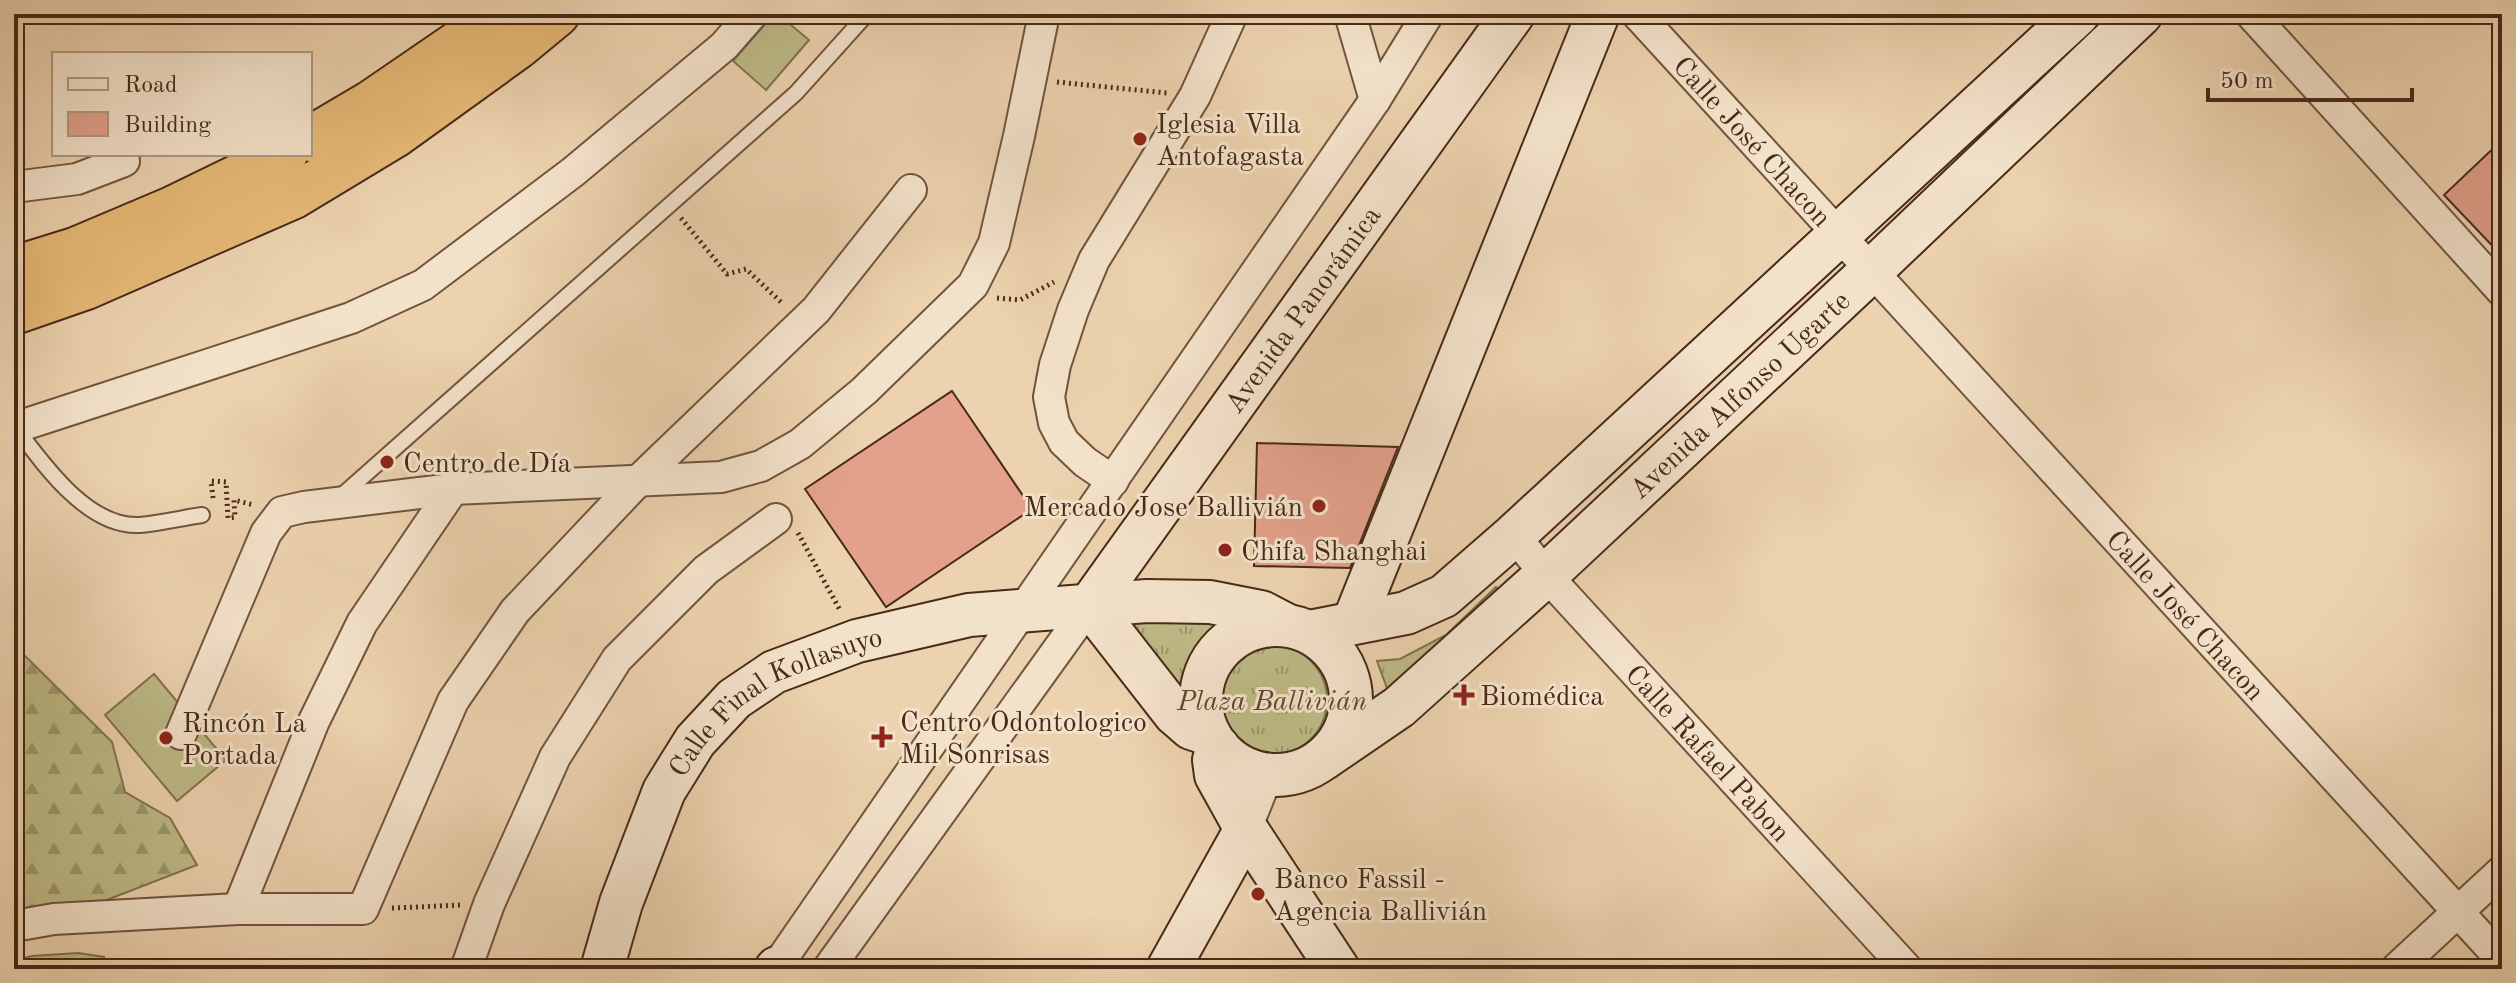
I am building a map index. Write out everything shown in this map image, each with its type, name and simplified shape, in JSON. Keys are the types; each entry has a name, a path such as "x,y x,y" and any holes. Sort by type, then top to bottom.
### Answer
{"highway":[{"path":"312,138 371,103 501,14"},
{"path":"14,312 86,287 294,196 395,135 517,47 557,14"},
{"path":"14,269 75,250 144,221 281,156"}],"main road":[{"name":"Avenida Panorámica","path":"1090,605 1513,14"},
{"path":"1354,621 1598,14"},
{"name":"Avenida Alfonso Ugarte","path":"1297,629 1406,613 1444,596 1514,535 2078,14"},
{"name":"Avenida Alfonso Ugarte","path":"1323,759 1399,707 1546,575 2141,14"},
{"name":"Calle Final Kollasuyo","path":"602,969 621,903 664,791 695,741 734,699 774,672 857,641 969,615 1024,610 1147,601 1210,602 1261,612 1297,629"},
{"path":"1090,605 1175,714 1191,728 1214,740 1240,765 1268,774 1297,772 1323,759 1341,738 1351,712 1352,698 1340,659 1326,643 1297,629 1256,627 1230,640 1211,663 1205,676 1201,706 1214,740 1216,775 1246,829 1338,969"},
{"path":"1168,969 1246,829"}],"street":[{"path":"15,428 351,318 423,285 573,172 724,46 752,14"},
{"path":"181,734 266,533 282,512 453,489 721,477 761,466 800,444 864,391 973,285 994,243 1044,14"},
{"path":"1113,481 1085,462 1064,442 1054,423 1049,397 1055,365 1094,260 1195,96 1232,14"},
{"path":"1350,14 1375,100"},
{"path":"776,969 1375,100 1428,14"},
{"name":"Calle José Chacon","path":"1637,14 2502,960"},
{"path":"2251,14 2502,291"},
{"path":"14,187 77,179 124,161"},
{"path":"14,926 54,919 238,909 363,909 453,701 515,611 638,481 816,310 911,190"},
{"path":"238,909 314,721 362,623 453,489"},
{"path":"466,969 489,904 555,757 617,659 706,570 784,522"},
{"name":"Calle Rafael Pabon","path":"1514,535 1546,575 1907,969"},
{"path":"828,969 1090,605"},
{"path":"1246,829 1268,774"},
{"path":"2396,969 2502,871"}],"lane":[{"path":"330,506 796,93 867,14"},
{"path":"15,428 50,473 111,521 137,525 202,515"}],"path":[{"path":"1031,79 1195,96"},
{"path":"670,205 727,274 746,269 803,323"},
{"path":"961,296 1020,300 1094,260"},
{"path":"202,515 215,514 211,481 226,482 228,518 235,517 234,500 282,512"},
{"path":"784,522 857,641"},
{"path":"363,909 489,904"}],"green space":[{"path":"774,14 809,40 766,90 733,61"},
{"path":"1496,587 1501,592 1391,699 1377,661 1400,659 1446,635"},
{"path":"1243,610 1220,634 1205,658 1199,672 1191,719 1131,646 1127,614"},
{"path":"14,645 112,742 125,792 170,818 197,865 99,903 14,910"},
{"name":"Plaza Ballivián","path":"1272,645 1293,649 1311,661 1323,679 1327,700 1323,721 1311,739 1293,751 1272,755 1251,751 1233,739 1221,721 1217,700 1221,679 1233,661 1251,649"},
{"name":"Rincón La Portada","path":"154,674 226,760 177,801 105,715"},
{"path":"78,953 104,957 106,969 14,969 14,960"}],"building":[{"path":"2502,140 2502,256 2444,195"},
{"path":"952,391 1032,509 886,607 805,489"},
{"name":"Mercado Jose Ballivián","path":"1257,443 1398,447 1350,568 1254,566"}],"place":[{"name":"Iglesia Villa Antofagasta","path":"1140,139"},
{"name":"Centro de Día","path":"387,462"},
{"name":"Mercado Jose Ballivián","path":"1319,506"},
{"name":"Chifa Shanghai","path":"1225,550"},
{"name":"Biomédica","path":"1464,695"},
{"name":"Centro Odontologico Mil Sonrisas","path":"882,737"},
{"name":"Rincón La Portada","path":"166,738"},
{"name":"Banco Fassil - Agencia Ballivián","path":"1258,894"}]}
